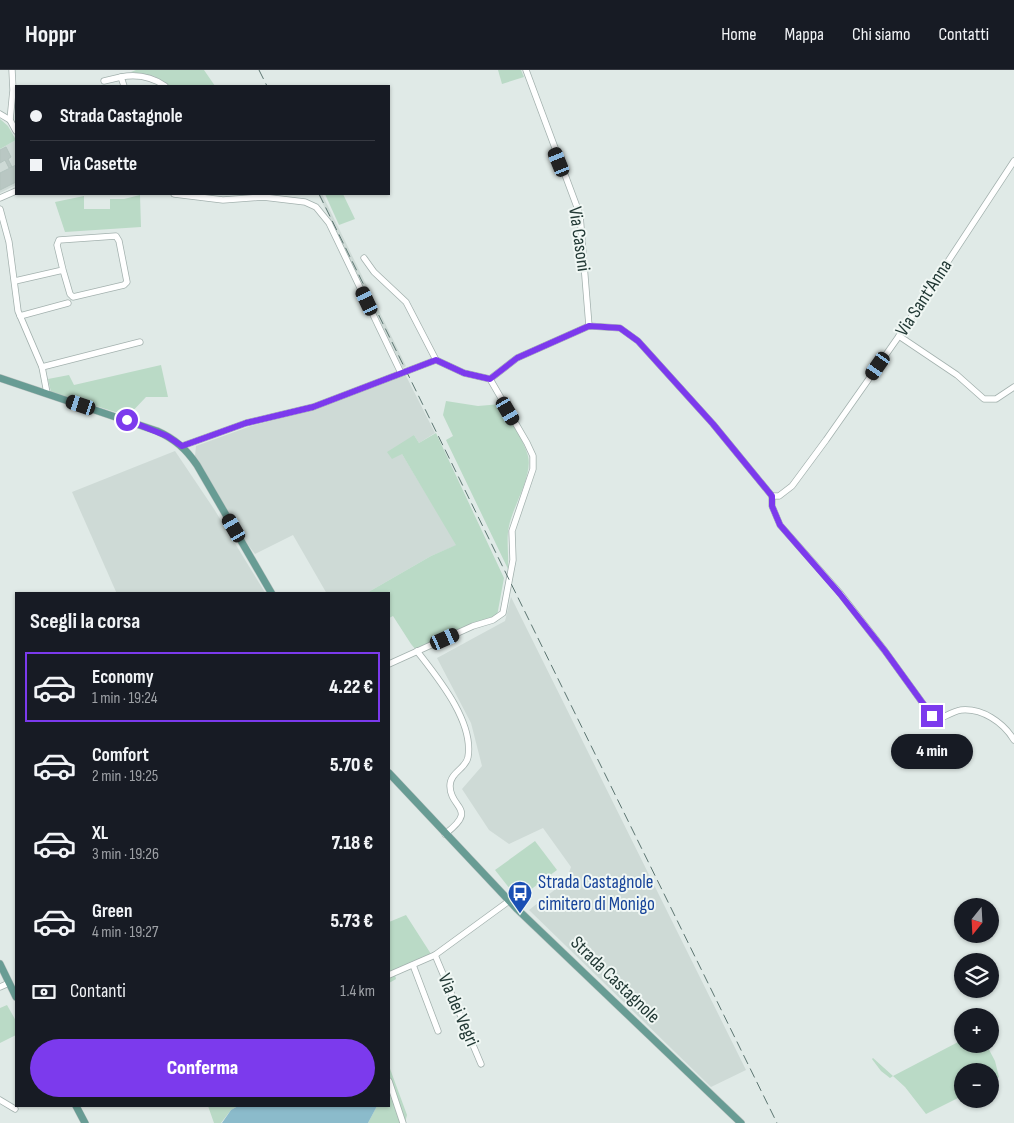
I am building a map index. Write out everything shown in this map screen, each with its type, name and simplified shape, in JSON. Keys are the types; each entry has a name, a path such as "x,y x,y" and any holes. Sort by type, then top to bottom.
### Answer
{"main road":[{"path":"0,378 157,431 182,446 201,472 271,592"},
{"name":"Strada Castagnole","path":"390,774 510,901 739,1123"},
{"path":"0,964 15,995"},
{"path":"77,1107 85,1123"}],"street":[{"path":"10,120 13,90 12,70"},
{"name":"Via Casoni","path":"526,70 580,215 589,326"},
{"path":"104,81 133,75 156,80 164,85"},
{"path":"122,77 124,85"},
{"path":"0,114 10,120 15,129"},
{"name":"Via Sant'Anna","path":"772,496 779,496 792,486 899,336 1014,161"},
{"path":"0,198 15,191"},
{"path":"182,195 223,200 263,197 305,202 316,207 329,223 401,373"},
{"path":"0,209 9,242 20,316 42,367 47,393"},
{"path":"116,236 119,241 127,282 124,285 73,297 70,294 64,270 57,245 59,240 116,236"},
{"path":"364,258 374,272 406,302 425,342 436,360 464,373 490,379 533,456 533,469 512,531 514,560 507,586 505,608 499,618 473,626 390,664"},
{"path":"15,282 64,270"},
{"path":"20,316 68,303"},
{"path":"490,379 517,358 589,326 620,328 638,341 713,424 772,496 772,506 780,525 840,594 885,651 932,716 940,720 960,710 978,711 996,720 1010,733 1014,740"},
{"path":"899,336 957,375 984,399 996,399 1014,388"},
{"path":"42,367 140,342"},
{"path":"182,446 246,423 313,407 436,360"},
{"path":"417,651 455,704 467,743 466,763 452,777 450,784 451,793 460,809 461,818 458,824 446,834"},
{"name":"Via dei Vegri","path":"390,975 434,955 510,901"},
{"name":"Via dei Vegri","path":"434,955 480,1064"},
{"name":"Via dei Vegri","path":"412,965 438,1031"},
{"path":"0,987 9,983"},
{"path":"390,1084 403,1123"},
{"path":"0,1100 14,1109"}],"shaded area":[{"path":"15,141 15,186 0,193 0,149"},
{"path":"318,195 322,195 406,366 403,368"},
{"path":"405,374 435,433 419,443 414,435 402,454 457,545 431,556 368,592 326,592 293,535 255,554 240,534 195,456 196,446 251,426 313,410"},
{"path":"175,451 214,509 265,592 116,592 72,492"},
{"path":"511,597 746,1070 711,1087 529,910 566,881 571,867 543,828 509,844 489,830 462,789 482,766 471,723 437,658 505,621"}],"green space":[{"path":"136,70 204,70 214,85 168,85 154,76 131,72"},
{"path":"498,70 521,70 524,77 502,84"},
{"path":"0,119 8,126 15,141 0,149"},
{"path":"140,195 141,227 65,232 55,202 84,196 84,209 110,209 110,199 124,199"},
{"path":"325,195 343,195 355,219 339,225"},
{"path":"161,365 168,397 146,397 128,416 51,392 48,379 69,375 74,385"},
{"path":"446,401 478,406 501,404 526,449 529,464 528,472 508,531 508,569 446,440 453,436 443,415"},
{"path":"436,433 504,578 497,616 417,651 393,616 390,618 390,592 368,592 431,556 456,545 402,454 392,459 387,452 414,435 419,443"},
{"path":"535,841 557,870 518,899 495,870"},
{"path":"406,915 431,954 395,975 396,979 390,982 390,922"},
{"path":"7,1005 15,1019 15,1036 0,1043 0,1008"},
{"path":"954,1044 954,1053 991,1053 995,1061 996,1063 954,1063 954,1100 926,1114 905,1087 893,1076"},
{"path":"873,1058 893,1076 890,1078 881,1071 872,1059"},
{"path":"390,1069 407,1115 405,1123 368,1123 376,1107 390,1107"},
{"path":"208,1107 236,1107 231,1110 221,1123 214,1123"}],"water":[{"path":"236,1107 376,1107 368,1123 222,1123 231,1110"}],"building":[{"path":"6,147 11,157 8,159 12,167 9,168 5,160 0,163 0,150"},
{"path":"15,166 15,182 0,190 0,173"}],"railway":[{"path":"259,70 266,85"},
{"path":"319,195 777,1123"}],"place":[{"name":"Strada Castagnole cimitero di Monigo","path":"520,914"}],"route":[{"path":"127,420 157,431 176,440 182,446 246,423 313,407 436,360 464,373 490,379 517,358 589,326 620,328 638,341 713,424 772,496 772,506 780,525 840,594 885,651 932,716"}]}
